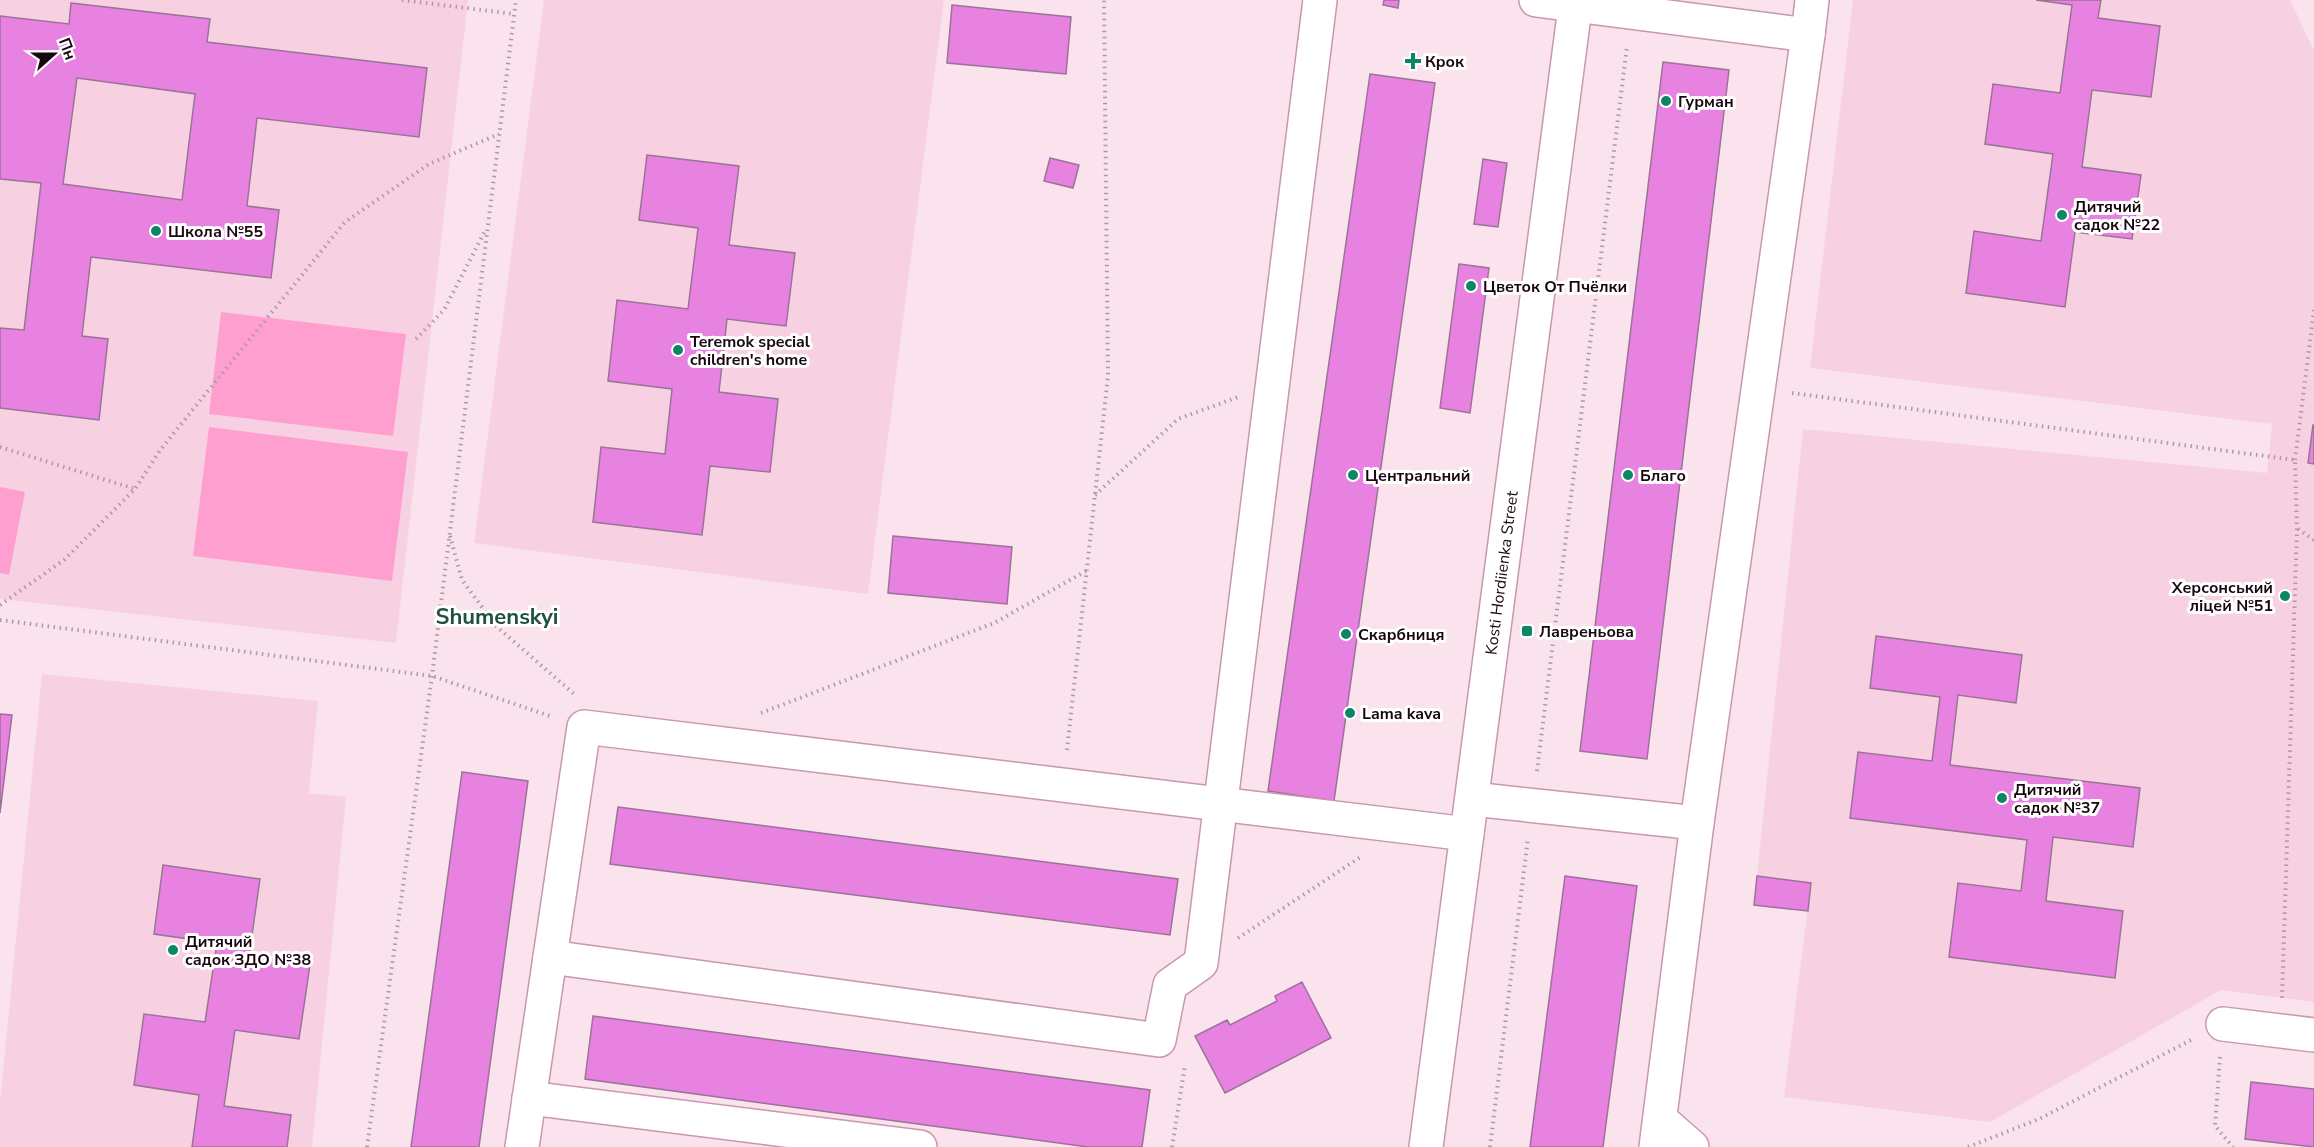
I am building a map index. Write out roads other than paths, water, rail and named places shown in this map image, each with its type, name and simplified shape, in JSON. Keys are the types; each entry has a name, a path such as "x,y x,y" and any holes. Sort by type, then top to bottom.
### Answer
{"street":[{"path":"550,957 1159,1040 1170,985 1201,963 1320,0"},
{"path":"1536,0 1576,2 1631,12 1808,35"},
{"path":"1692,1147 1658,1133 1697,823 1812,0"},
{"name":"Kosti Hordiienka Street","path":"1426,1147 1576,2"},
{"path":"522,1147 584,727 1467,834"},
{"path":"1472,799 1697,823"},
{"path":"2223,1024 2314,1035"},
{"path":"529,1098 920,1147"}],"place":[{"name":"Крок","path":"1413,61"},
{"name":"Гурман","path":"1666,101"},
{"name":"Дитячий садок №22","path":"2062,215"},
{"name":"Школа №55","path":"156,231"},
{"name":"Цветок От Пчёлки","path":"1471,286"},
{"name":"Teremok special children's home","path":"678,350"},
{"name":"Центральний","path":"1353,475"},
{"name":"Благо","path":"1628,475"},
{"name":"Херсонський ліцей №51","path":"2285,596"},
{"name":"Лавреньова","path":"1527,631"},
{"name":"Скарбниця","path":"1346,634"},
{"name":"Lama kava","path":"1350,713"},
{"name":"Дитячий садок №37","path":"2002,798"},
{"name":"Дитячий садок ЗДО №38","path":"173,950"}],"district":[{"name":"Shumenskyi","path":"497,616"}]}
